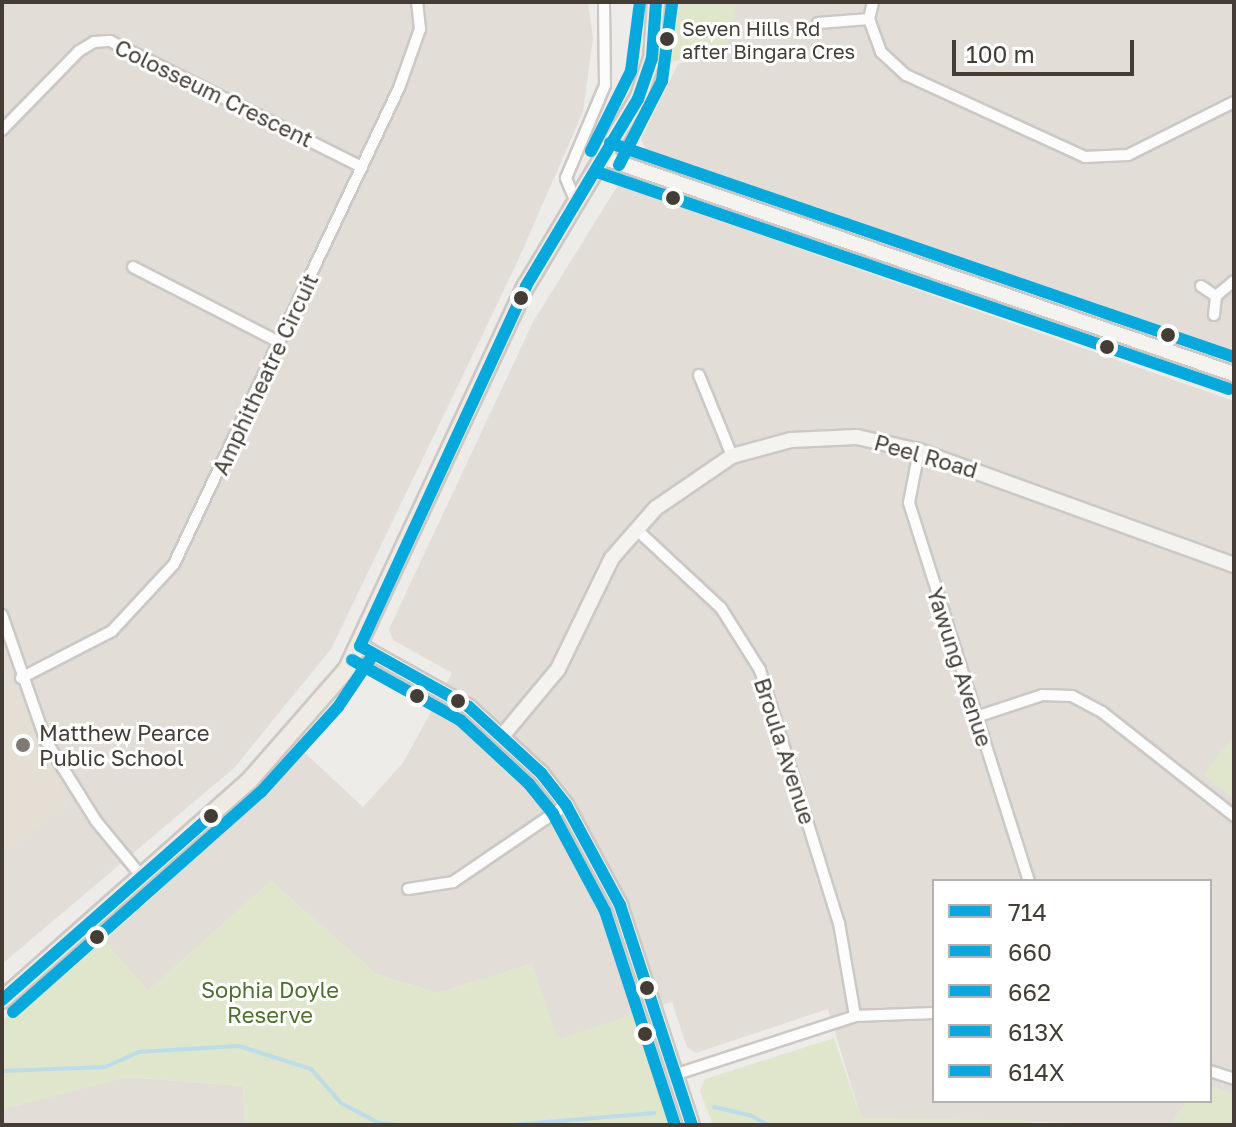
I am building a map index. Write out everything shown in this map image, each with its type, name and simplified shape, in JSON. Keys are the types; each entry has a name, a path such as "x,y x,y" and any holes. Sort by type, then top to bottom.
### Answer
{"main road":[{"path":"2,1000 249,781 326,696 360,646 526,286 605,158 647,76 656,2"},
{"path":"605,158 1234,374"},
{"name":"Peel Road","path":"503,735 558,669 612,558 636,529 677,491 732,456 819,437 857,437 919,451 1234,565"},
{"path":"360,646 448,693 503,735 566,805 620,905 692,1125"}],"street":[{"name":"Amphitheatre Circuit","path":"21,678 112,631 154,590 191,534 362,167 417,41 417,2"},
{"path":"576,202 566,178 605,85 604,2"},
{"path":"873,2 869,19 881,52 906,75 1085,157 1128,155 1234,102"},
{"path":"818,23 869,19"},
{"name":"Colosseum Crescent","path":"2,130 79,51 94,42 110,41 362,167"},
{"path":"133,267 279,342"},
{"path":"1214,315 1216,296 1234,281"},
{"path":"1201,286 1216,296"},
{"path":"699,375 732,456"},
{"name":"Yawung Avenue","path":"919,451 909,503 1028,879"},
{"name":"Broula Avenue","path":"636,529 721,608 760,670 839,923 855,1016"},
{"path":"2,615 21,678 71,786 143,878"},
{"path":"976,717 1042,695 1072,696 1102,712 1234,816"},
{"path":"408,889 453,882 566,805"},
{"path":"677,1074 855,1016 932,1013"},
{"path":"1212,1072 1234,1079"}],"shaded area":[{"path":"2,2 588,2 593,38 583,112 516,265 331,649 234,768 2,964"},
{"path":"737,2 1234,2 1234,358 646,150 641,139 678,64 727,46"},
{"path":"618,185 1234,401 1234,1094 1212,1087 1212,879 932,879 932,1103 1186,1103 1169,1125 861,1118 828,1009 696,1053 687,1047 672,1002 557,1040 532,964 437,993 376,974 271,881 148,991 104,941 264,796 303,751 363,807 403,763 452,673 393,640 389,629 533,322"},
{"name":"Matthew Pearce Public School","path":"2,665 18,687 69,803 2,855"},
{"path":"127,1077 243,1086 245,1125 2,1125 2,1109"}],"green space":[{"path":"672,2 737,2 727,46 671,62 677,17"},
{"path":"1234,735 1234,799 1203,775"},
{"name":"Sophia Doyle Reserve","path":"271,881 376,974 437,993 532,964 558,1039 636,1014 672,1125 245,1125 243,1086 128,1077 2,1109 2,1021 104,941 148,991"},
{"path":"834,1038 861,1118 1023,1120 1043,1125 713,1125 700,1091 705,1079"},
{"path":"1212,1087 1234,1094 1234,1125 1169,1125 1186,1103 1212,1103"}],"waterway":[{"path":"2,1071 105,1067 138,1052 239,1046 311,1069 341,1103 379,1123 397,1125"},
{"path":"714,1107 750,1115 768,1125"},
{"path":"511,1125 655,1113"}],"transit line":[{"name":"613X","path":"591,151 631,71 640,2"},
{"name":"714","path":"360,646 526,286 638,99 652,58 656,2"},
{"name":"662","path":"619,165 662,81 672,4"},
{"name":"613X","path":"610,143 1234,357"},
{"name":"662","path":"600,173 1229,389"},
{"name":"714","path":"360,646 469,707 541,773 566,805 620,905 692,1125"},
{"name":"660","path":"13,1012 261,792 338,707 373,655"},
{"name":"660","path":"352,660 460,720 529,784 553,814 605,911 675,1125"},
{"name":"614X","path":"2,1000 213,814"}],"place":[{"name":"Seven Hills Rd after Bingara Cres","path":"667,39"},
{"name":"Matthew Pearce Public School","path":"23,745"}]}
